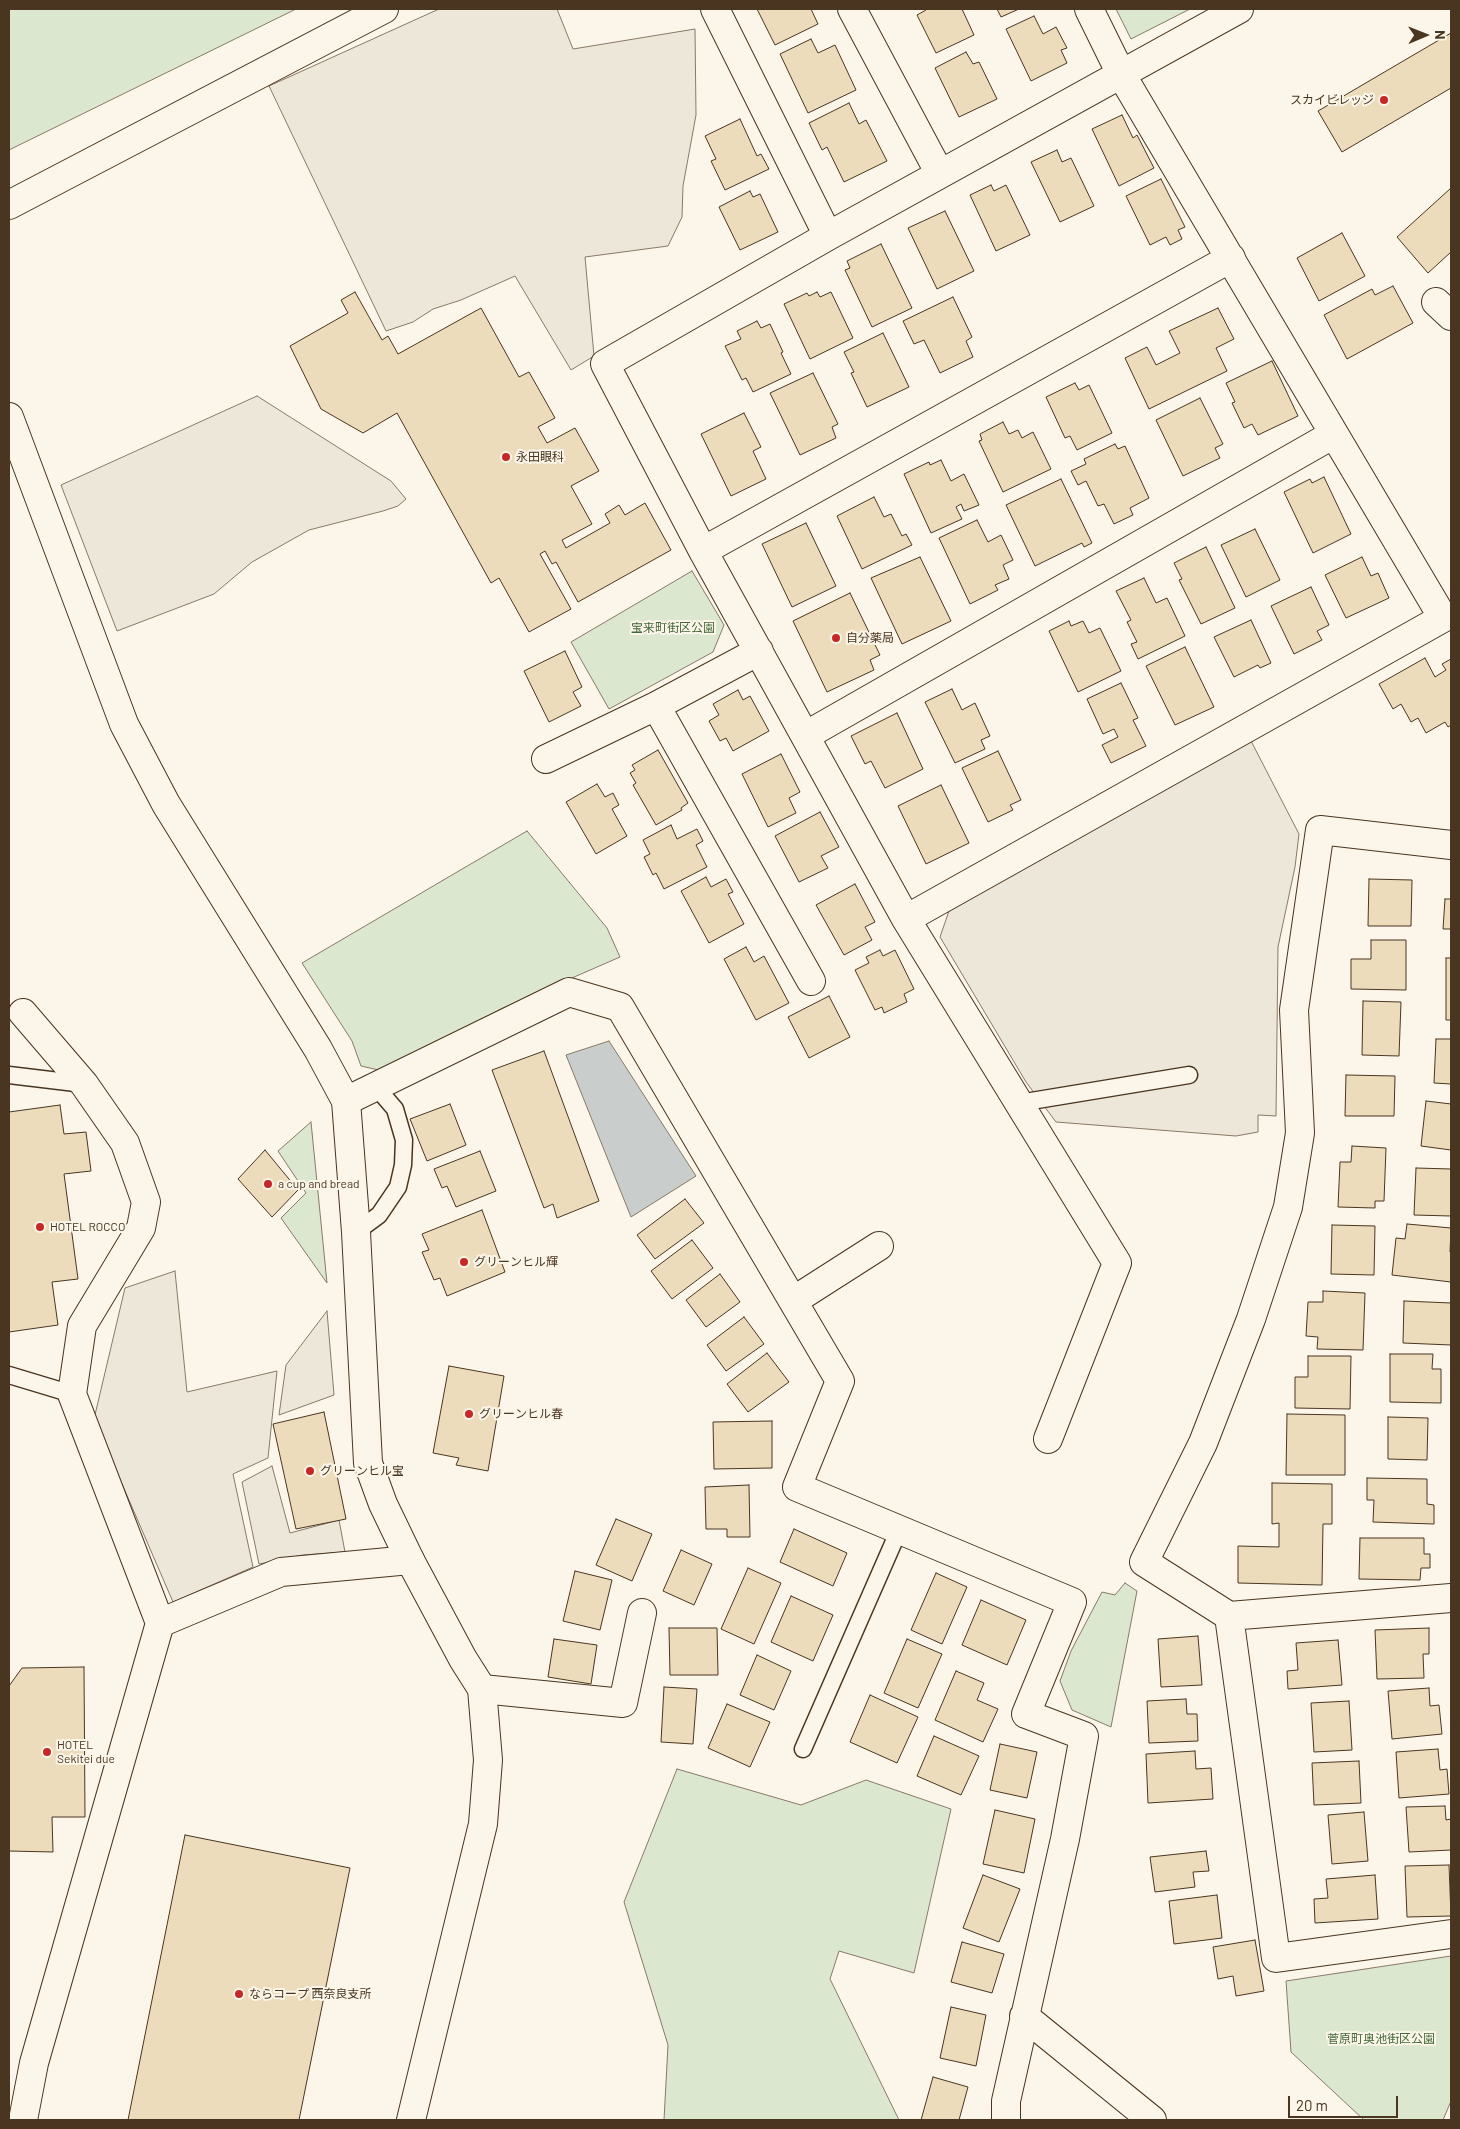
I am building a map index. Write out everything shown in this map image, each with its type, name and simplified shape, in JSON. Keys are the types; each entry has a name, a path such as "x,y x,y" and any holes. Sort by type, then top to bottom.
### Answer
{"street":[{"path":"9,205 384,9"},
{"path":"715,9 828,236"},
{"path":"852,9 940,174"},
{"path":"906,919 1447,616 1334,434 1121,74 1089,9"},
{"path":"1048,1439 1117,1263 906,919 704,551 605,364 828,236 1239,9"},
{"path":"704,551 1231,258"},
{"path":"9,417 124,724 166,804 313,1040 346,1101 356,1232 368,1463 383,1504 410,1560 463,1659 482,1689 488,1760 483,1824 411,2120"},
{"path":"805,736 1334,434"},
{"path":"546,758 656,706 759,651"},
{"path":"656,706 811,981"},
{"path":"1451,846 1320,830 1294,1010 1300,1134 1288,1207 1251,1319 1204,1443 1144,1562 1229,1616 1451,1598"},
{"path":"346,1101 569,992 620,1007 840,1381 797,1487 1072,1602 1026,1714 1084,1736 1065,1839 1006,2101 1006,2120"},
{"path":"23,1013 84,1084 125,1144 146,1202 141,1228 82,1326 72,1394 160,1623 34,2063 23,2120"},
{"path":"793,1301 879,1246"},
{"path":"160,1623 281,1572 410,1560"},
{"path":"482,1689 623,1703 642,1613"},
{"path":"1229,1616 1276,1958 1451,1934"},
{"path":"1024,2016 1152,2120"}],"lane":[{"path":"9,1075 84,1084"},
{"path":"1019,1103 1188,1075"},
{"path":"356,1232 378,1215 398,1187 403,1165 404,1140 395,1109 376,1087"},
{"path":"9,1375 72,1394"},
{"path":"803,1749 900,1530"}],"green space":[{"path":"9,9 296,9 9,150"},
{"path":"1116,9 1190,9 1131,39"},
{"name":"宝来町街区公園","path":"692,571 724,625 713,652 609,709 571,642"},
{"path":"527,831 607,928 620,957 503,1008 383,1071 361,1066 352,1041 302,963"},
{"path":"311,1122 327,1283 281,1218 306,1193 278,1151"},
{"path":"1125,1583 1137,1591 1111,1727 1072,1710 1060,1681 1071,1651 1102,1592 1115,1595"},
{"path":"677,1769 801,1805 866,1780 951,1809 914,1973 839,1951 830,1979 899,2120 664,2120 668,2045 624,1902"},
{"name":"菅原町奥池街区公園","path":"1451,1956 1451,2101 1443,2120 1364,2120 1291,2052 1286,1981"}],"shaded area":[{"path":"439,9 557,9 573,49 695,29 696,115 683,186 682,217 668,246 585,257 594,356 571,370 515,276 461,300 433,309 413,322 386,331 269,86"},
{"path":"257,396 391,481 406,499 398,506 383,511 309,530 252,562 214,594 117,631 61,485"},
{"path":"1250,739 1299,834 1295,867 1278,947 1276,1116 1258,1115 1258,1132 1236,1136 1056,1122 1026,1082 940,937 949,911"},
{"path":"609,1041 696,1176 631,1217 566,1055"},
{"path":"175,1271 187,1392 277,1371 268,1458 233,1474 253,1567 173,1602 94,1419 125,1288"},
{"path":"327,1311 334,1395 279,1415 286,1365"},
{"path":"272,1466 290,1533 339,1520 345,1552 303,1555 259,1564 242,1482"}],"building":[{"path":"757,9 811,9 818,24 775,45"},
{"path":"925,9 962,9 974,35 936,53 917,15"},
{"path":"997,9 1019,9 1001,17"},
{"path":"1034,16 1043,34 1056,27 1067,48 1061,50 1067,63 1031,81 1006,29"},
{"name":"スカイビレッジ","path":"1451,33 1451,88 1342,152 1318,111"},
{"path":"811,39 818,53 835,45 856,90 808,113 780,54"},
{"path":"966,52 973,64 979,62 997,99 959,117 935,68"},
{"path":"849,103 859,124 866,120 887,161 844,182 827,147 822,150 809,123"},
{"path":"1122,115 1133,138 1137,135 1154,168 1119,186 1092,129"},
{"path":"740,119 757,156 761,154 769,169 725,190 711,161 716,159 705,136"},
{"path":"1057,150 1062,162 1071,158 1094,206 1060,222 1031,162"},
{"path":"1161,179 1185,227 1178,230 1182,239 1170,245 1166,237 1150,245 1126,196"},
{"path":"991,185 994,191 1006,185 1030,235 996,251 970,195"},
{"path":"1451,188 1451,252 1428,273 1397,237"},
{"path":"750,191 753,197 760,194 778,232 740,250 719,207"},
{"path":"945,211 974,271 937,289 908,228"},
{"path":"1342,233 1365,276 1319,301 1297,258"},
{"path":"881,244 912,308 872,327 845,270 850,268 847,261"},
{"path":"1393,286 1413,323 1347,359 1324,315 1372,289 1375,295"},
{"name":"永田眼科","path":"355,292 382,340 388,336 398,354 481,308 519,377 529,372 555,418 538,427 547,443 575,428 599,471 571,486 592,524 562,540 566,548 610,523 605,514 619,505 625,515 645,503 671,550 578,602 556,562 552,564 545,551 540,554 571,609 529,632 499,578 491,583 397,413 363,433 321,409 290,346 348,313 341,300"},
{"path":"817,292 820,297 831,292 853,338 810,359 784,304 807,293 809,296"},
{"path":"953,297 972,337 966,341 973,357 940,373 924,340 914,344 903,321"},
{"path":"1218,308 1234,339 1216,348 1227,371 1149,409 1125,358 1147,347 1156,365 1180,353 1169,331"},
{"path":"757,321 761,328 770,324 791,374 753,392 746,378 742,380 725,346 741,339 737,331"},
{"path":"883,333 909,387 867,407 851,373 854,372 844,352"},
{"path":"1272,361 1298,416 1258,435 1252,424 1244,428 1232,403 1235,402 1226,383"},
{"path":"813,373 838,424 832,427 836,438 800,455 770,393"},
{"path":"1075,383 1079,390 1089,385 1112,433 1077,450 1070,436 1065,438 1046,397"},
{"path":"1200,398 1223,444 1215,448 1220,458 1183,476 1156,420"},
{"path":"744,413 761,447 753,451 766,479 731,496 701,434"},
{"path":"1003,422 1009,434 1018,430 1022,438 1033,432 1051,469 1003,492 979,441 982,440 980,434"},
{"path":"1115,444 1118,449 1125,446 1149,498 1130,508 1133,515 1114,524 1104,504 1098,506 1086,481 1078,485 1071,471 1086,464 1084,459"},
{"path":"941,460 951,481 964,474 979,505 964,511 961,504 956,507 962,519 931,533 904,474 929,462 930,465"},
{"path":"1324,477 1351,534 1313,553 1284,492 1310,479 1312,483"},
{"path":"1061,479 1092,543 1084,547 1082,543 1035,566 1006,505"},
{"path":"874,497 884,517 891,514 902,536 906,534 912,545 862,569 837,516"},
{"path":"977,520 988,542 1001,535 1013,560 1003,565 1009,579 995,585 998,590 970,604 939,538"},
{"path":"806,523 836,586 792,607 762,544"},
{"path":"1255,529 1280,580 1246,597 1221,545"},
{"path":"1206,547 1235,608 1201,624 1179,580 1182,579 1174,563"},
{"path":"920,557 951,621 902,644 871,578"},
{"path":"1362,557 1371,576 1378,573 1389,598 1346,618 1325,575"},
{"path":"1144,578 1156,603 1167,598 1185,636 1138,659 1131,644 1137,642 1127,622 1131,620 1116,591"},
{"path":"1311,587 1329,625 1317,631 1322,640 1294,654 1271,606"},
{"name":"自分薬局","path":"850,593 880,655 870,660 874,670 827,692 793,621"},
{"path":"1251,620 1271,663 1260,668 1258,665 1234,677 1214,637"},
{"path":"1069,621 1071,626 1083,621 1089,633 1100,628 1121,671 1078,692 1049,631"},
{"path":"1185,647 1214,707 1175,725 1146,666"},
{"path":"565,651 582,687 573,692 581,706 549,722 524,671"},
{"path":"1425,658 1435,677 1446,670 1442,664 1451,659 1451,725 1448,727 1445,722 1426,733 1418,718 1411,722 1401,704 1393,709 1379,684"},
{"path":"1121,683 1138,718 1133,720 1146,746 1111,763 1102,745 1118,737 1114,729 1103,734 1087,699"},
{"path":"952,689 962,710 975,703 990,736 981,740 985,749 955,763 925,702"},
{"path":"738,690 743,700 750,696 769,731 733,751 726,738 720,741 709,721 719,715 713,704"},
{"path":"897,713 923,769 885,788 871,761 865,764 851,736"},
{"path":"658,750 688,803 681,808 682,810 656,825 633,785 636,783 630,773 635,770 632,765"},
{"path":"998,751 1021,800 1010,805 1013,810 988,822 962,768"},
{"path":"781,754 800,792 789,798 796,813 768,827 742,774"},
{"path":"597,784 605,797 613,793 619,805 612,809 627,836 596,854 566,802"},
{"path":"941,785 969,843 926,864 898,806"},
{"path":"820,812 839,847 821,856 828,868 799,882 775,836"},
{"path":"671,825 677,839 697,829 703,841 696,845 707,867 664,889 656,873 653,875 644,857 650,854 643,840"},
{"path":"706,877 711,887 726,879 733,892 728,894 744,924 709,943 681,891"},
{"path":"1369,879 1412,880 1411,926 1368,926"},
{"path":"855,884 875,922 865,927 872,940 844,955 816,905"},
{"path":"1445,899 1451,899 1451,929 1443,929"},
{"path":"1371,940 1406,940 1406,990 1351,989 1351,959 1371,959"},
{"path":"746,947 754,962 764,956 789,1003 756,1020 724,959"},
{"path":"880,950 883,956 895,950 914,989 904,994 907,1002 884,1013 882,1007 875,1010 855,970 869,963 866,957"},
{"path":"1446,958 1451,958 1451,1020 1446,1020"},
{"path":"829,996 850,1037 809,1058 788,1017"},
{"path":"1363,1001 1401,1002 1399,1056 1362,1055"},
{"path":"1436,1039 1451,1039 1451,1084 1434,1083"},
{"path":"544,1051 599,1201 557,1218 553,1204 544,1208 492,1070"},
{"path":"1346,1075 1395,1076 1394,1116 1345,1116"},
{"path":"1426,1101 1451,1104 1451,1150 1421,1146"},
{"path":"450,1104 466,1145 427,1161 410,1119"},
{"name":"HOTEL ROCCO","path":"60,1105 64,1134 86,1132 91,1171 64,1174 78,1279 52,1282 58,1325 9,1332 9,1112"},
{"path":"1352,1146 1386,1148 1384,1201 1375,1201 1375,1208 1338,1207 1340,1162 1351,1162"},
{"name":"a cup and bread","path":"265,1150 298,1190 272,1217 238,1179"},
{"path":"480,1151 496,1191 456,1207 447,1186 442,1188 434,1169"},
{"path":"1416,1168 1451,1169 1451,1216 1414,1215"},
{"path":"685,1199 704,1223 655,1259 637,1235"},
{"name":"グリーンヒル輝","path":"482,1210 505,1272 447,1296 440,1278 434,1280 422,1252 429,1250 422,1234"},
{"path":"1407,1224 1451,1228 1451,1282 1392,1275 1396,1238 1405,1239"},
{"path":"1332,1225 1375,1226 1374,1275 1331,1274"},
{"path":"692,1240 713,1268 672,1299 651,1271"},
{"path":"720,1274 740,1302 706,1327 686,1300"},
{"path":"1323,1291 1365,1293 1363,1350 1317,1349 1318,1337 1306,1336 1308,1302 1323,1302"},
{"path":"1404,1301 1451,1303 1451,1345 1403,1343"},
{"path":"744,1317 764,1344 726,1371 707,1345"},
{"path":"767,1353 789,1382 748,1412 727,1384"},
{"path":"1390,1354 1433,1354 1432,1369 1441,1369 1441,1403 1390,1402"},
{"path":"1308,1356 1351,1356 1350,1409 1295,1408 1295,1377 1308,1377"},
{"name":"グリーンヒル春","path":"449,1366 504,1376 488,1471 456,1465 459,1458 433,1453"},
{"name":"グリーンヒル宝","path":"324,1412 346,1519 296,1529 273,1424"},
{"path":"1287,1414 1345,1415 1345,1475 1286,1475"},
{"path":"1388,1417 1428,1418 1427,1460 1388,1459"},
{"path":"772,1421 772,1468 714,1469 713,1422"},
{"path":"1367,1478 1427,1479 1427,1504 1434,1505 1434,1524 1373,1522 1374,1500 1367,1500"},
{"path":"1272,1483 1332,1484 1332,1524 1323,1524 1322,1585 1238,1583 1238,1546 1279,1547 1279,1523 1272,1524"},
{"path":"749,1485 750,1537 727,1537 727,1529 706,1529 705,1487"},
{"path":"616,1519 652,1534 632,1581 596,1565"},
{"path":"794,1529 847,1553 833,1586 780,1562"},
{"path":"1360,1538 1424,1538 1424,1554 1430,1554 1430,1568 1421,1568 1420,1580 1359,1579"},
{"path":"681,1550 712,1564 694,1605 663,1591"},
{"path":"748,1568 781,1583 754,1644 721,1629"},
{"path":"575,1571 612,1580 600,1630 563,1621"},
{"path":"936,1573 967,1587 942,1644 911,1630"},
{"path":"791,1596 833,1615 813,1661 771,1642"},
{"path":"981,1600 1026,1620 1007,1665 962,1645"},
{"path":"669,1628 717,1628 718,1675 670,1675"},
{"path":"1429,1628 1429,1654 1423,1654 1424,1678 1377,1679 1375,1630"},
{"path":"1198,1636 1202,1685 1161,1687 1158,1639"},
{"path":"554,1639 597,1645 591,1684 548,1677"},
{"path":"907,1639 942,1654 918,1708 884,1693"},
{"path":"1338,1640 1342,1685 1288,1689 1287,1671 1298,1670 1296,1643"},
{"path":"757,1655 791,1671 774,1710 740,1695"},
{"name":"HOTEL Sekitei due","path":"84,1667 85,1817 52,1817 53,1852 9,1851 9,1686 22,1668"},
{"path":"956,1671 984,1683 977,1700 998,1709 983,1742 935,1720"},
{"path":"664,1687 697,1689 693,1744 661,1742"},
{"path":"1429,1688 1430,1706 1439,1705 1442,1734 1392,1739 1388,1691"},
{"path":"870,1695 918,1717 897,1763 850,1742"},
{"path":"1186,1699 1187,1714 1197,1714 1198,1741 1149,1743 1147,1701"},
{"path":"1349,1701 1352,1750 1314,1752 1311,1703"},
{"path":"727,1704 770,1722 750,1767 708,1748"},
{"path":"934,1736 979,1756 961,1795 917,1776"},
{"path":"1000,1744 1037,1752 1027,1798 990,1790"},
{"path":"1438,1749 1440,1770 1447,1769 1449,1794 1399,1798 1396,1752"},
{"path":"1195,1751 1196,1769 1211,1768 1213,1799 1148,1803 1146,1754"},
{"path":"1359,1761 1361,1803 1314,1805 1312,1763"},
{"path":"1445,1806 1446,1820 1451,1819 1451,1850 1409,1852 1406,1807"},
{"path":"995,1810 1035,1819 1024,1873 983,1864"},
{"path":"1364,1812 1368,1861 1332,1864 1328,1815"},
{"name":"ならコープ 西奈良支所","path":"185,1835 350,1868 299,2120 128,2120"},
{"path":"1206,1851 1209,1871 1193,1872 1195,1887 1155,1892 1150,1857"},
{"path":"1449,1865 1451,1916 1407,1917 1405,1866"},
{"path":"983,1875 1020,1889 999,1942 963,1928"},
{"path":"1375,1875 1378,1919 1315,1923 1314,1899 1328,1898 1326,1879"},
{"path":"1217,1895 1222,1938 1174,1944 1169,1901"},
{"path":"1255,1940 1264,1991 1236,1996 1233,1976 1218,1979 1213,1947"},
{"path":"962,1942 1004,1954 992,1993 951,1982"},
{"path":"951,2007 986,2015 976,2066 940,2058"},
{"path":"933,2077 968,2087 959,2120 921,2120"}],"place":[{"name":"スカイビレッジ","path":"1384,100"},
{"name":"永田眼科","path":"506,457"},
{"name":"自分薬局","path":"836,638"},
{"name":"a cup and bread","path":"268,1184"},
{"name":"HOTEL ROCCO","path":"40,1227"},
{"name":"グリーンヒル輝","path":"464,1262"},
{"name":"グリーンヒル春","path":"469,1414"},
{"name":"グリーンヒル宝","path":"310,1471"},
{"name":"HOTEL Sekitei due","path":"47,1752"},
{"name":"ならコープ 西奈良支所","path":"239,1994"}]}
